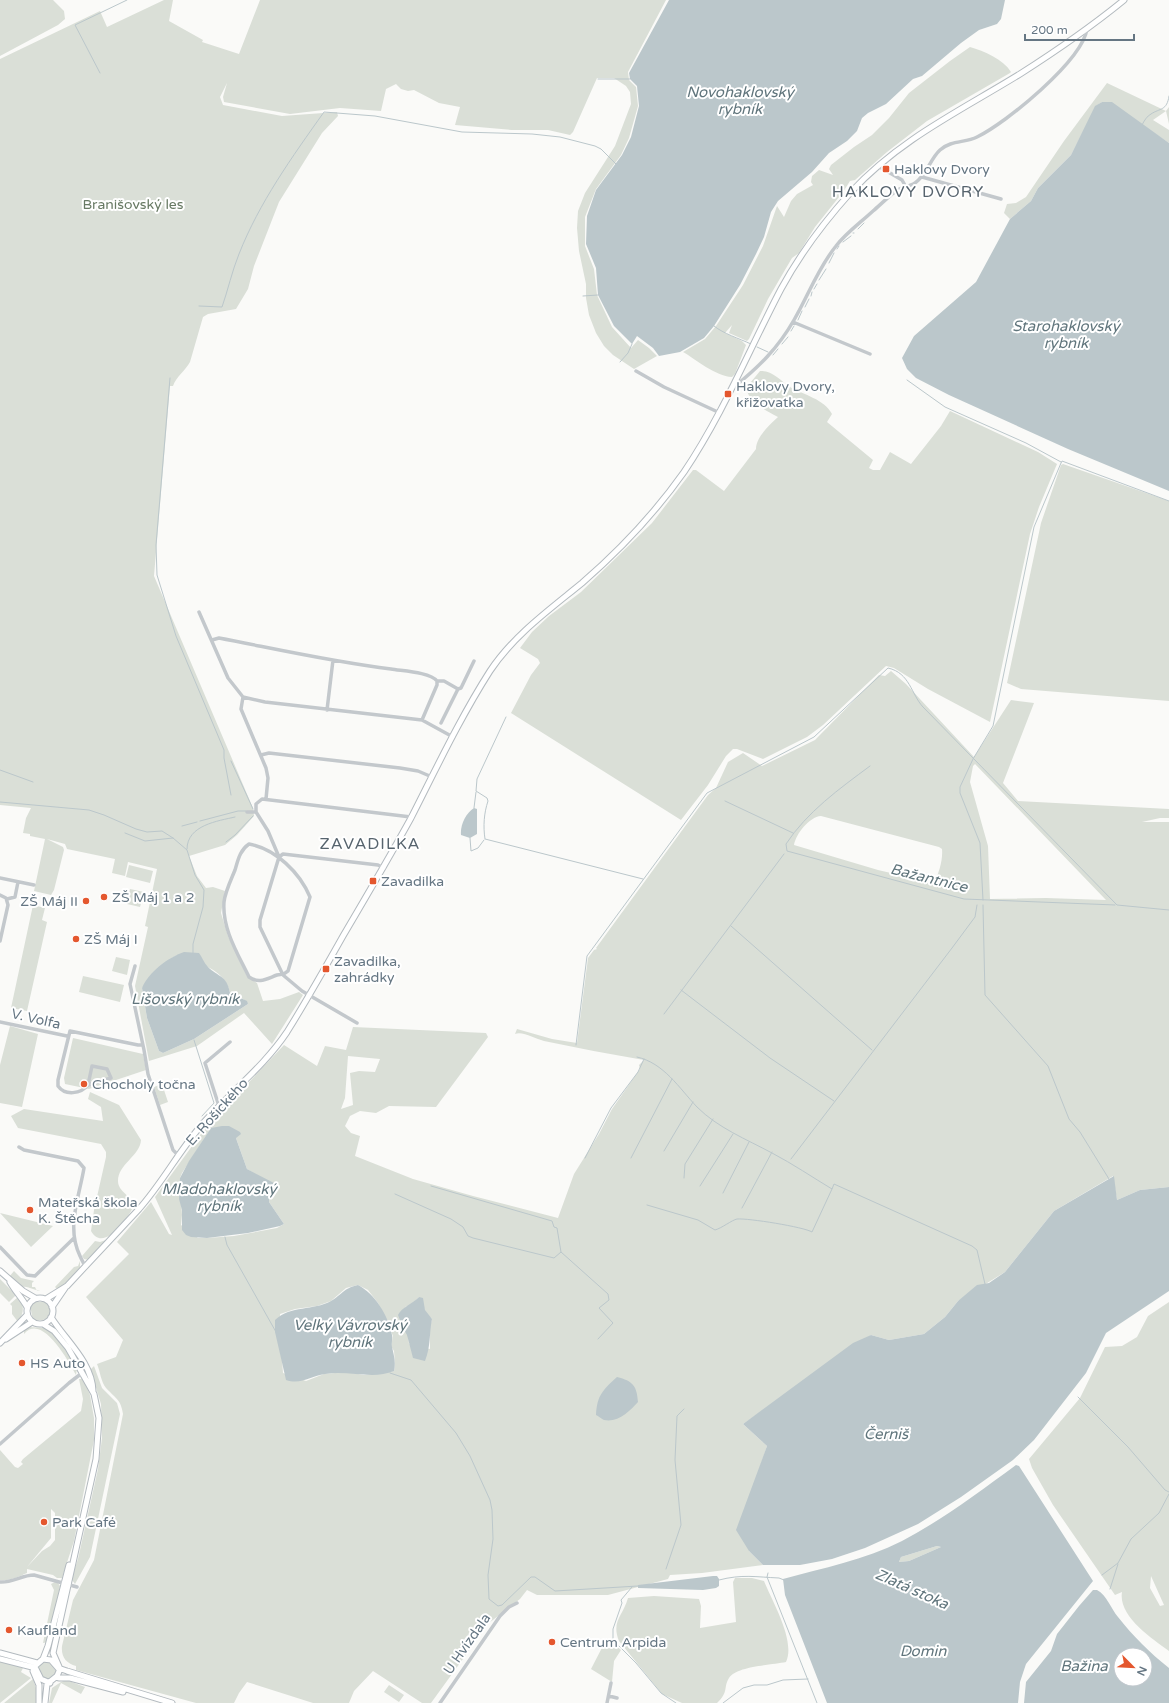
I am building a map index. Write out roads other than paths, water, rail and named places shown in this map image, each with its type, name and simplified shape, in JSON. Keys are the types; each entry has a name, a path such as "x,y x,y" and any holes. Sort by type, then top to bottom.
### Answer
{"street":[{"path":"308,995 384,868 453,737 491,670 510,645 534,622 584,581 647,520 684,471 709,432 734,387 781,289 820,228 853,190 878,166 920,133 1019,74 1087,28 1124,0"},
{"path":"734,387 758,367 772,352 793,322 827,259 843,238 897,190 915,183 922,177 939,150 948,144 966,141 986,133 1027,102 1060,71 1080,46 1085,38 1087,28"},
{"path":"878,166 902,180 906,187"},
{"path":"922,177 1001,199"},
{"path":"793,322 870,354"},
{"path":"636,371 664,387 720,413"},
{"path":"199,612 228,678 243,697 265,702 327,710 422,720 453,737"},
{"path":"212,640 219,638 333,660 414,672 434,678 437,681 444,681 458,689"},
{"path":"327,710 333,660"},
{"path":"441,723 458,689 461,688 474,661"},
{"path":"422,720 437,681"},
{"path":"243,697 242,709 261,755 268,778 266,799"},
{"path":"261,755 270,753 400,768 418,771 432,777"},
{"path":"357,1023 308,995 283,975 259,924 279,857 268,831 256,812 256,804 258,800 266,799 411,817"},
{"path":"247,812 256,812"},
{"path":"249,844 268,850 279,857 293,872 310,897 288,970 283,975 278,975 263,981 254,980 249,977 229,936 224,915 224,901 244,847 249,844"},
{"path":"279,857 283,854 378,865 384,868"},
{"path":"0,878 34,885"},
{"path":"0,895 7,899 15,897 18,882"},
{"path":"0,941 8,905 7,899"},
{"path":"135,966 130,984 148,1074 173,1150 178,1156"},
{"name":"E. Rošického","path":"52,1307 67,1286 150,1196 196,1132 275,1048 308,995"},
{"name":"V. Volfa","path":"0,1022 68,1036 70,1032 143,1045"},
{"path":"68,1036 58,1080 59,1088 66,1092 78,1092 84,1090 88,1085 92,1066 107,1069 111,1078 88,1085"},
{"path":"219,1106 205,1063 230,1042"},
{"path":"20,1147 24,1150 78,1161 82,1164 84,1168 73,1221 76,1250 86,1267"},
{"path":"0,1247 27,1275 35,1276 74,1238"},
{"path":"0,1271 24,1300 27,1307 27,1315 32,1322 42,1324 54,1331 61,1339 94,1394"},
{"path":"8,1280 35,1298 46,1299 52,1307 51,1317 84,1363 90,1377 99,1418 96,1459 77,1541 45,1658 34,1670"},
{"name":"E. Rošického","path":"46,1299 67,1286"},
{"path":"27,1307 28,1304 35,1298"},
{"path":"0,1343 27,1315"},
{"path":"42,1324 51,1317"},
{"path":"0,1343 32,1322"},
{"path":"0,1444 82,1373"},
{"path":"0,1582 9,1582 26,1575 34,1575 77,1587"},
{"path":"61,1668 55,1660 54,1649 65,1584"},
{"name":"U Hvízdala","path":"440,1703 500,1616 509,1607 517,1603"},
{"path":"54,1649 61,1668 58,1678"},
{"path":"0,1653 37,1663"},
{"path":"40,1703 39,1685 34,1670 37,1663 45,1658"},
{"path":"45,1658 53,1661 61,1668 172,1703"},
{"path":"30,1662 45,1658 55,1660"},
{"path":"0,1659 26,1666 34,1670 41,1680 49,1683 58,1678 67,1678 148,1698 163,1700"},
{"path":"46,1703 49,1683 57,1676 61,1668"},
{"path":"34,1670 40,1682 42,1692 40,1703"},
{"path":"40,1682 49,1683 67,1678"},
{"path":"607,1703 611,1684"},
{"path":"609,1696 617,1698"}],"water":[{"name":"Novohaklovský rybník","path":"669,0 1005,0 1001,19 997,24 979,30 922,76 913,79 886,104 868,113 862,118 857,131 847,141 829,153 812,172 778,201 771,212 764,237 756,254 740,285 714,326 704,338 680,352 659,356 653,348 637,336 632,344 614,326 598,295 596,268 586,244 587,216 596,190 622,155 631,137 639,106 637,86 630,79 629,73"},
{"name":"Starohaklovský rybník","path":"1102,102 1112,102 1169,143 1169,491 1068,449 949,395 916,378 907,369 902,358 914,336 976,282 1010,219 1031,201 1038,188 1071,155 1095,106"},
{"path":"474,808 477,809 477,834 470,838 461,835 461,831 466,816"},
{"name":"Lišovský rybník","path":"184,952 199,953 205,964 222,977 227,983 230,993 247,1001 248,1004 194,1039 163,1053 159,1051 147,1018 142,988 149,976 159,966"},
{"name":"Mladohaklovský rybník","path":"229,1126 240,1132 241,1134 236,1138 247,1169 274,1183 275,1186 270,1194 269,1202 284,1224 248,1233 207,1238 191,1237 186,1235 182,1230 182,1210 179,1199 180,1178 189,1161 211,1128"},
{"name":"Černiš","path":"1114,1176 1117,1200 1140,1190 1169,1187 1169,1291 1106,1333 1086,1373 1034,1440 1013,1460 961,1497 918,1524 865,1548 832,1559 800,1565 763,1565 749,1551 736,1530 767,1446 743,1424 853,1343 871,1335 889,1340 924,1334 945,1317 958,1301 977,1285 989,1283 1005,1272 1054,1211"},
{"name":"Velký Vávrovský rybník","path":"358,1285 370,1294 380,1306 390,1327 395,1362 394,1371 378,1375 334,1373 320,1375 301,1381 286,1380 275,1332 275,1320 288,1312 324,1304 331,1301 349,1288"},
{"path":"419,1297 423,1298 425,1310 432,1319 425,1361 413,1358 407,1335 398,1315"},
{"path":"617,1377 627,1380 633,1385 637,1392 638,1402 623,1416 614,1420 604,1420 596,1415 599,1398 604,1389"},
{"name":"Domin","path":"1016,1465 1019,1466 1093,1581 1026,1664 1020,1682 1018,1703 827,1703 785,1595 783,1579 828,1567 888,1548 917,1533 946,1515","holes":["937,1546 941,1547 909,1561 899,1562 901,1557"]},
{"path":"717,1576 719,1579 719,1586 716,1588 703,1590 638,1588 638,1585"},
{"name":"Bažina","path":"1093,1590 1097,1590 1104,1595 1115,1614 1145,1647 1113,1647 1113,1687 1153,1687 1153,1654 1169,1668 1169,1703 1024,1703 1026,1682 1051,1651 1057,1634"}],"waterway":[{"path":"100,73 75,25 127,0"},
{"path":"598,79 630,79"},
{"path":"1142,125 1150,115 1165,107 1169,96"},
{"path":"199,306 222,307 237,260 256,217 288,163 324,112 375,116 462,132 532,134 560,137 595,146 601,149 616,164"},
{"path":"858,229 864,223"},
{"path":"843,242 851,236"},
{"path":"829,263 834,253"},
{"path":"819,280 826,269"},
{"path":"814,289 817,284"},
{"path":"811,296 812,292"},
{"path":"583,296 598,295"},
{"path":"805,307 809,299"},
{"path":"798,320 802,311"},
{"path":"714,326 727,334 751,344"},
{"path":"791,331 794,326"},
{"path":"782,344 788,337"},
{"path":"620,362 628,353 632,344"},
{"path":"757,347 768,352"},
{"path":"773,355 778,349"},
{"path":"170,378 156,545 157,575 176,636 224,750 224,758 231,795"},
{"path":"907,380 945,407 1026,443 1061,462"},
{"path":"983,900 980,843 960,793 960,787 973,759 993,726 1034,527 1061,463 1062,461 1169,501"},
{"path":"576,1045 587,956 707,793 814,737 888,668 901,674 906,679 923,707 1117,905 1169,910"},
{"path":"506,717 477,779 476,791 487,798 488,801 484,820 485,839 643,879"},
{"path":"231,761 253,809"},
{"name":"Bažantnice","path":"870,766 814,811 794,832 786,844 787,851 964,899 1115,905"},
{"path":"0,770 33,782"},
{"path":"474,808 476,792"},
{"path":"725,801 793,833"},
{"path":"0,802 89,810 136,829 147,832 162,831 173,838 187,850 195,875 204,890 203,907 193,944 193,953"},
{"path":"200,821 238,811 246,811"},
{"path":"226,842 235,835 253,816"},
{"path":"187,849 188,841 192,834 198,829 212,823 235,817"},
{"path":"182,826 197,822"},
{"path":"125,833 145,841 173,838"},
{"path":"470,838 471,851 478,848 484,840"},
{"name":"Bažantnice","path":"664,1014 784,854"},
{"path":"791,1159 975,917 977,905"},
{"path":"983,905 985,995 1048,1066 1069,1119 1080,1132 1109,1179"},
{"path":"731,926 872,1050"},
{"path":"681,990 770,1058 834,1101"},
{"path":"194,1040 214,1103 202,1116"},
{"path":"637,1057 647,1060 663,1070 697,1107 714,1121 733,1133 772,1153 832,1189 834,1184 972,1246 977,1250 985,1284"},
{"path":"585,1158 611,1108 638,1072 644,1059"},
{"path":"631,1158 672,1079"},
{"path":"664,1151 693,1102"},
{"path":"684,1178 685,1164 713,1119"},
{"path":"207,1125 211,1128"},
{"path":"700,1186 733,1134"},
{"path":"723,1193 749,1142"},
{"path":"742,1208 772,1152"},
{"path":"431,1186 552,1221 554,1227 557,1228 561,1252"},
{"path":"647,1205 698,1220 715,1230 737,1219 743,1219 788,1225 812,1232 832,1189"},
{"path":"395,1194 451,1219 463,1227 468,1236 473,1238 554,1258 561,1252 608,1294 609,1300 599,1308 613,1323 598,1339"},
{"path":"225,1237 227,1245 276,1332"},
{"path":"390,1373 411,1380 456,1433 470,1456 490,1500 492,1510 493,1539 488,1575 489,1599 498,1606 502,1605 531,1577 535,1577 555,1591 638,1586"},
{"path":"1078,1397 1128,1447 1165,1490 1169,1492"},
{"name":"Černiš","path":"666,1569 681,1525 675,1460 677,1416 684,1409"},
{"name":"Zlatá stoka","path":"1102,1575 1118,1563 1131,1539 1159,1513 1169,1494"},
{"path":"1110,1589 1118,1564"},
{"path":"768,1573 767,1577 817,1703"},
{"path":"719,1580 749,1576 779,1578 784,1580"},
{"path":"632,1587 621,1600 622,1603 613,1629 613,1640 636,1663 661,1693 676,1703"},
{"path":"723,1703 743,1688 754,1685 767,1685 783,1680 808,1679"}],"place":[{"name":"Haklovy Dvory","path":"886,169"},
{"name":"Haklovy Dvory, křižovatka","path":"728,394"},
{"name":"Zavadilka","path":"373,881"},
{"name":"ZŠ Máj 1 a 2","path":"104,897"},
{"name":"ZŠ Máj II","path":"86,901"},
{"name":"ZŠ Máj I","path":"76,939"},
{"name":"Zavadilka, zahrádky","path":"326,969"},
{"name":"Chocholy točna","path":"84,1084"},
{"name":"Mateřská škola K. Štěcha","path":"30,1210"},
{"name":"HS Auto","path":"22,1363"},
{"name":"Park Café","path":"44,1522"},
{"name":"Kaufland","path":"9,1630"},
{"name":"Centrum Arpida","path":"552,1642"}],"district":[{"name":"HAKLOVY DVORY","path":"908,192"},
{"name":"ZAVADILKA","path":"370,844"}],"park label":[{"name":"Branišovský les","path":"133,204"}]}
